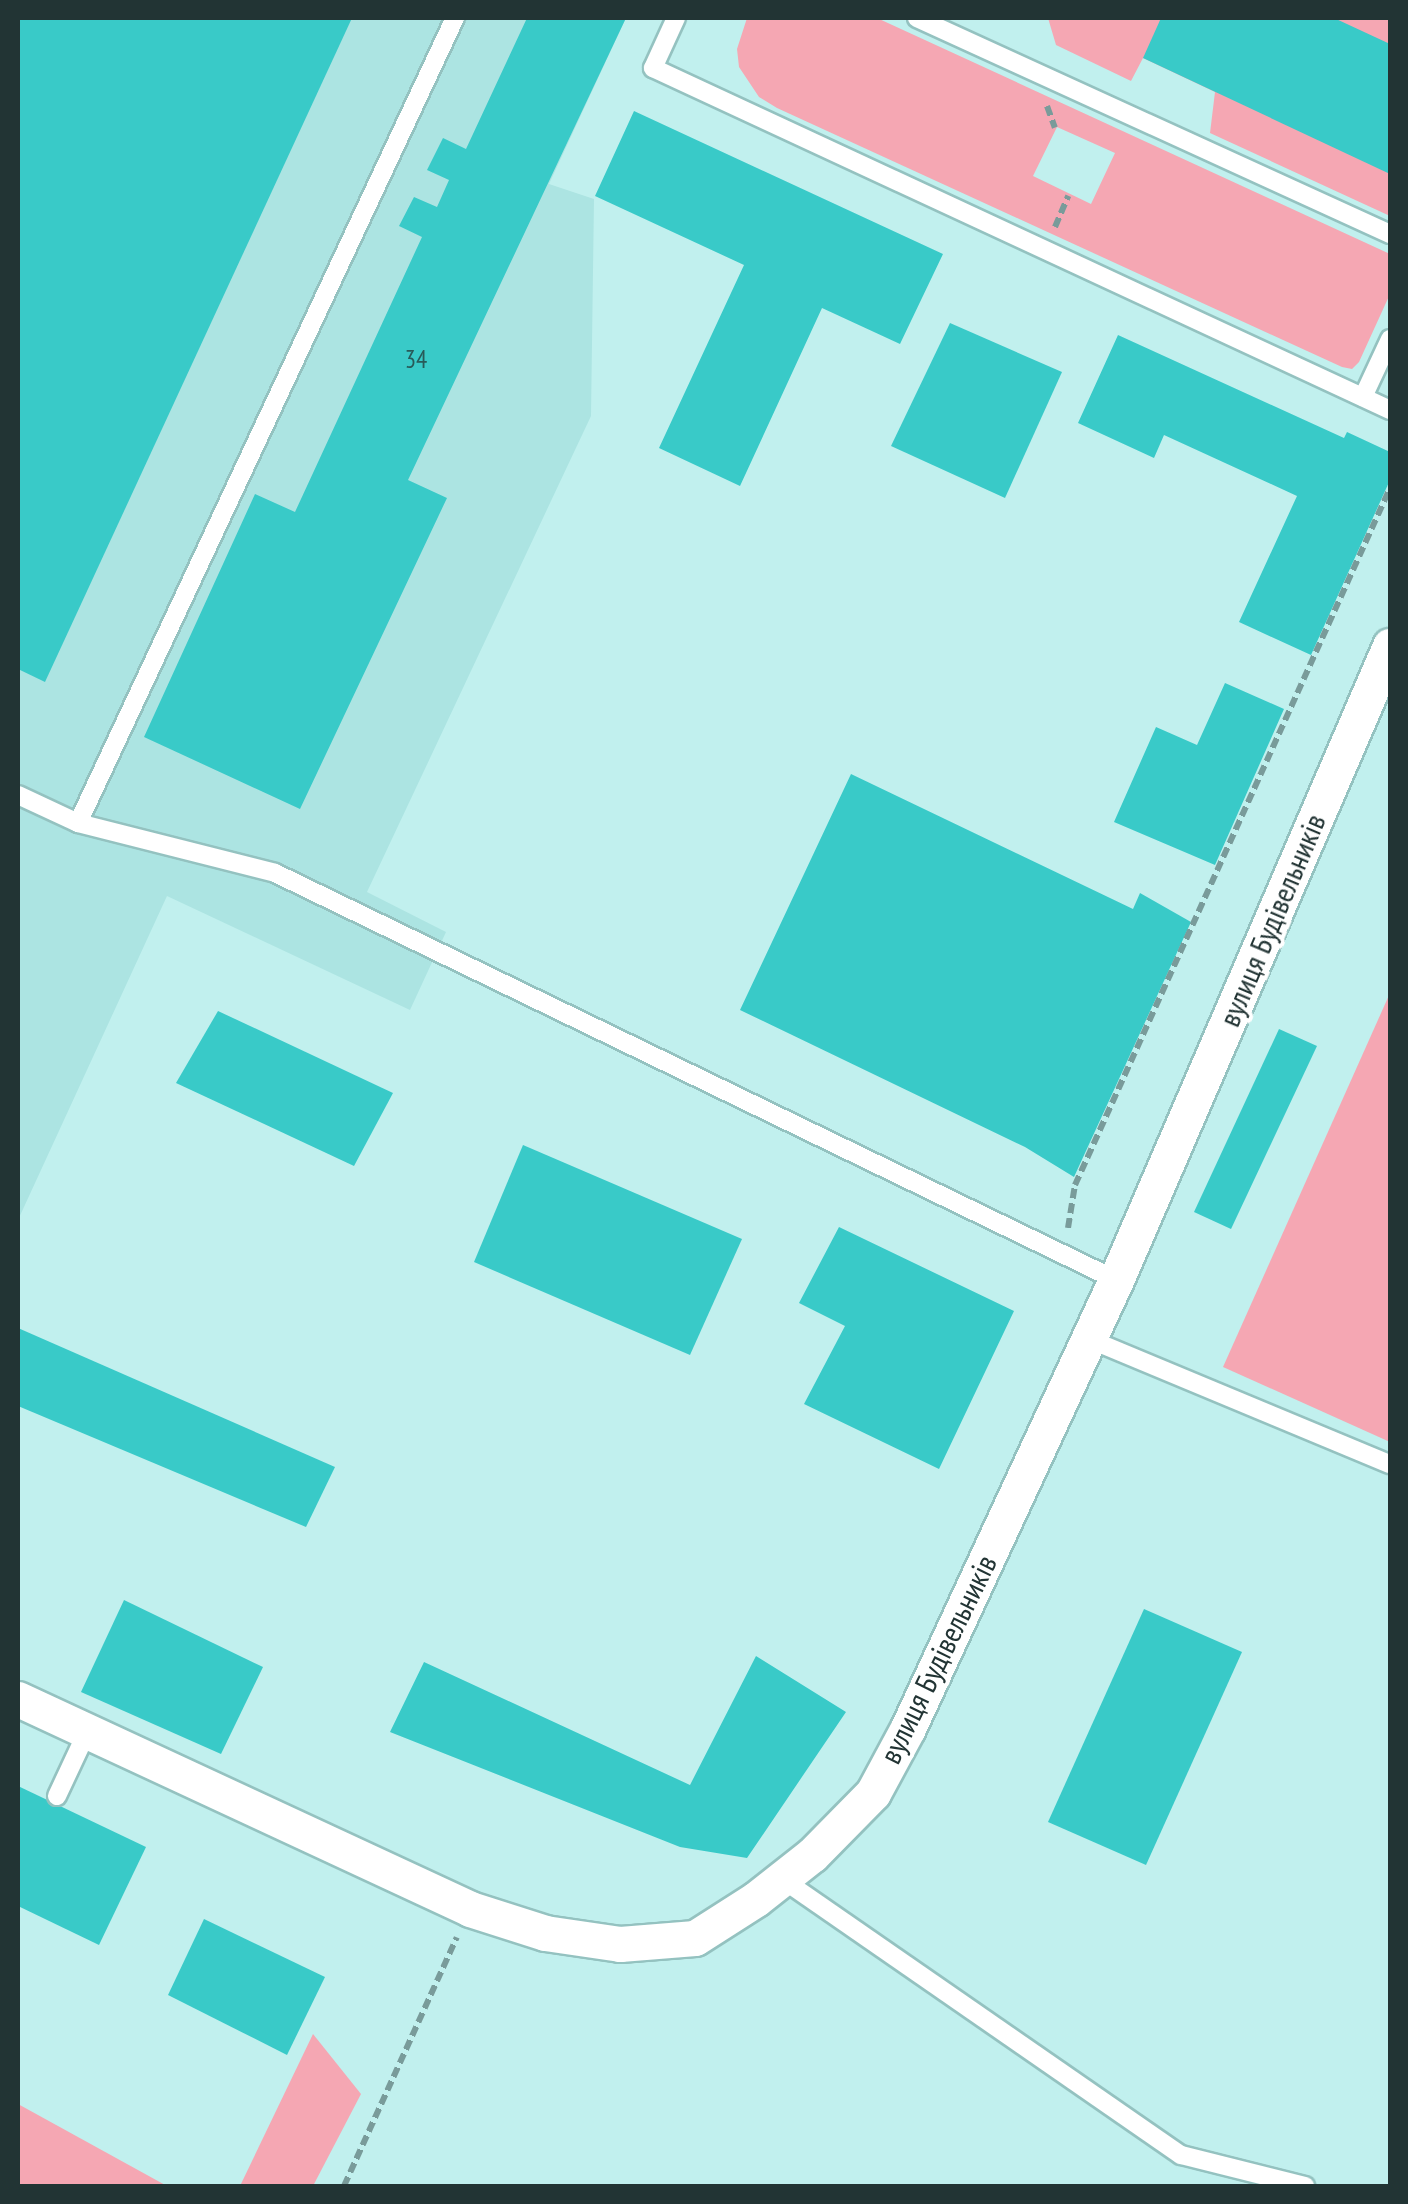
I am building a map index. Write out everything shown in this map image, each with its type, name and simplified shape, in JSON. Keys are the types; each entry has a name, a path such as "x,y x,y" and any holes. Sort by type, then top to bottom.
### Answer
{"street":[{"name":"вулиця Будівельників","path":"18,1699 86,1734 470,1909 545,1933 620,1944 695,1938 782,1879 812,1855 873,1793 1089,1340 1390,646"}],"lane":[{"path":"78,822 455,18"},
{"path":"676,18 653,68 1390,410"},
{"path":"917,18 1390,234"},
{"path":"1363,398 1390,339"},
{"path":"18,795 78,822 275,874 1116,1280"},
{"path":"1089,1340 1390,1464"},
{"path":"57,1796 86,1734"},
{"path":"782,1879 1181,2156 1305,2186"}],"path":[{"path":"1063,1255 1075,1185 1390,488"},
{"path":"344,2186 470,1909"}],"shaded area":[{"path":"18,18 626,18 549,184 594,199 591,416 367,892 446,932 410,1010 167,896 18,1220"},
{"path":"747,18 877,18 1390,254 1390,294 1359,362 1352,369 1342,367 777,108 759,97 739,67 737,49","holes":["1057,127 1115,153 1091,204 1033,176"]},
{"path":"1048,18 1390,18 1390,216 1210,133 1215,92 1143,58 1131,81 1056,45"},
{"path":"1390,993 1390,1442 1223,1367"},
{"path":"313,2034 361,2094 313,2186 240,2186"},
{"path":"18,2104 167,2186 18,2186"}],"building":[{"path":"18,18 352,18 45,682 18,669"},
{"path":"527,18 626,18 408,480 447,498 300,809 144,737 255,494 295,512 422,237 399,226 414,197 437,207 449,180 427,170 443,138 466,149"},
{"path":"1161,18 1334,18 1390,44 1390,174 1143,58"},
{"path":"634,111 943,254 900,344 822,308 740,486 659,448 744,265 595,196"},
{"path":"950,323 1062,372 1005,498 891,446"},
{"path":"1118,335 1344,438 1347,432 1390,452 1390,480 1311,655 1239,622 1297,496 1164,435 1154,458 1078,423"},
{"path":"1225,683 1284,709 1215,865 1114,822 1156,727 1197,745"},
{"path":"851,774 1133,909 1140,893 1191,922 1074,1177 1025,1147 740,1010"},
{"path":"218,1011 393,1093 354,1166 176,1083"},
{"path":"1279,1029 1317,1046 1231,1229 1194,1212"},
{"path":"523,1145 742,1239 690,1355 474,1262"},
{"path":"839,1227 1014,1311 939,1469 804,1404 845,1326 799,1303"},
{"path":"18,1328 335,1467 306,1527 18,1406"},
{"path":"124,1600 263,1667 221,1754 81,1692"},
{"path":"1144,1609 1242,1652 1146,1865 1048,1822"},
{"path":"756,1656 846,1712 747,1858 680,1847 390,1732 424,1662 690,1785"},
{"path":"18,1786 146,1847 99,1945 18,1906"},
{"path":"204,1919 325,1977 287,2055 168,1995"}]}
